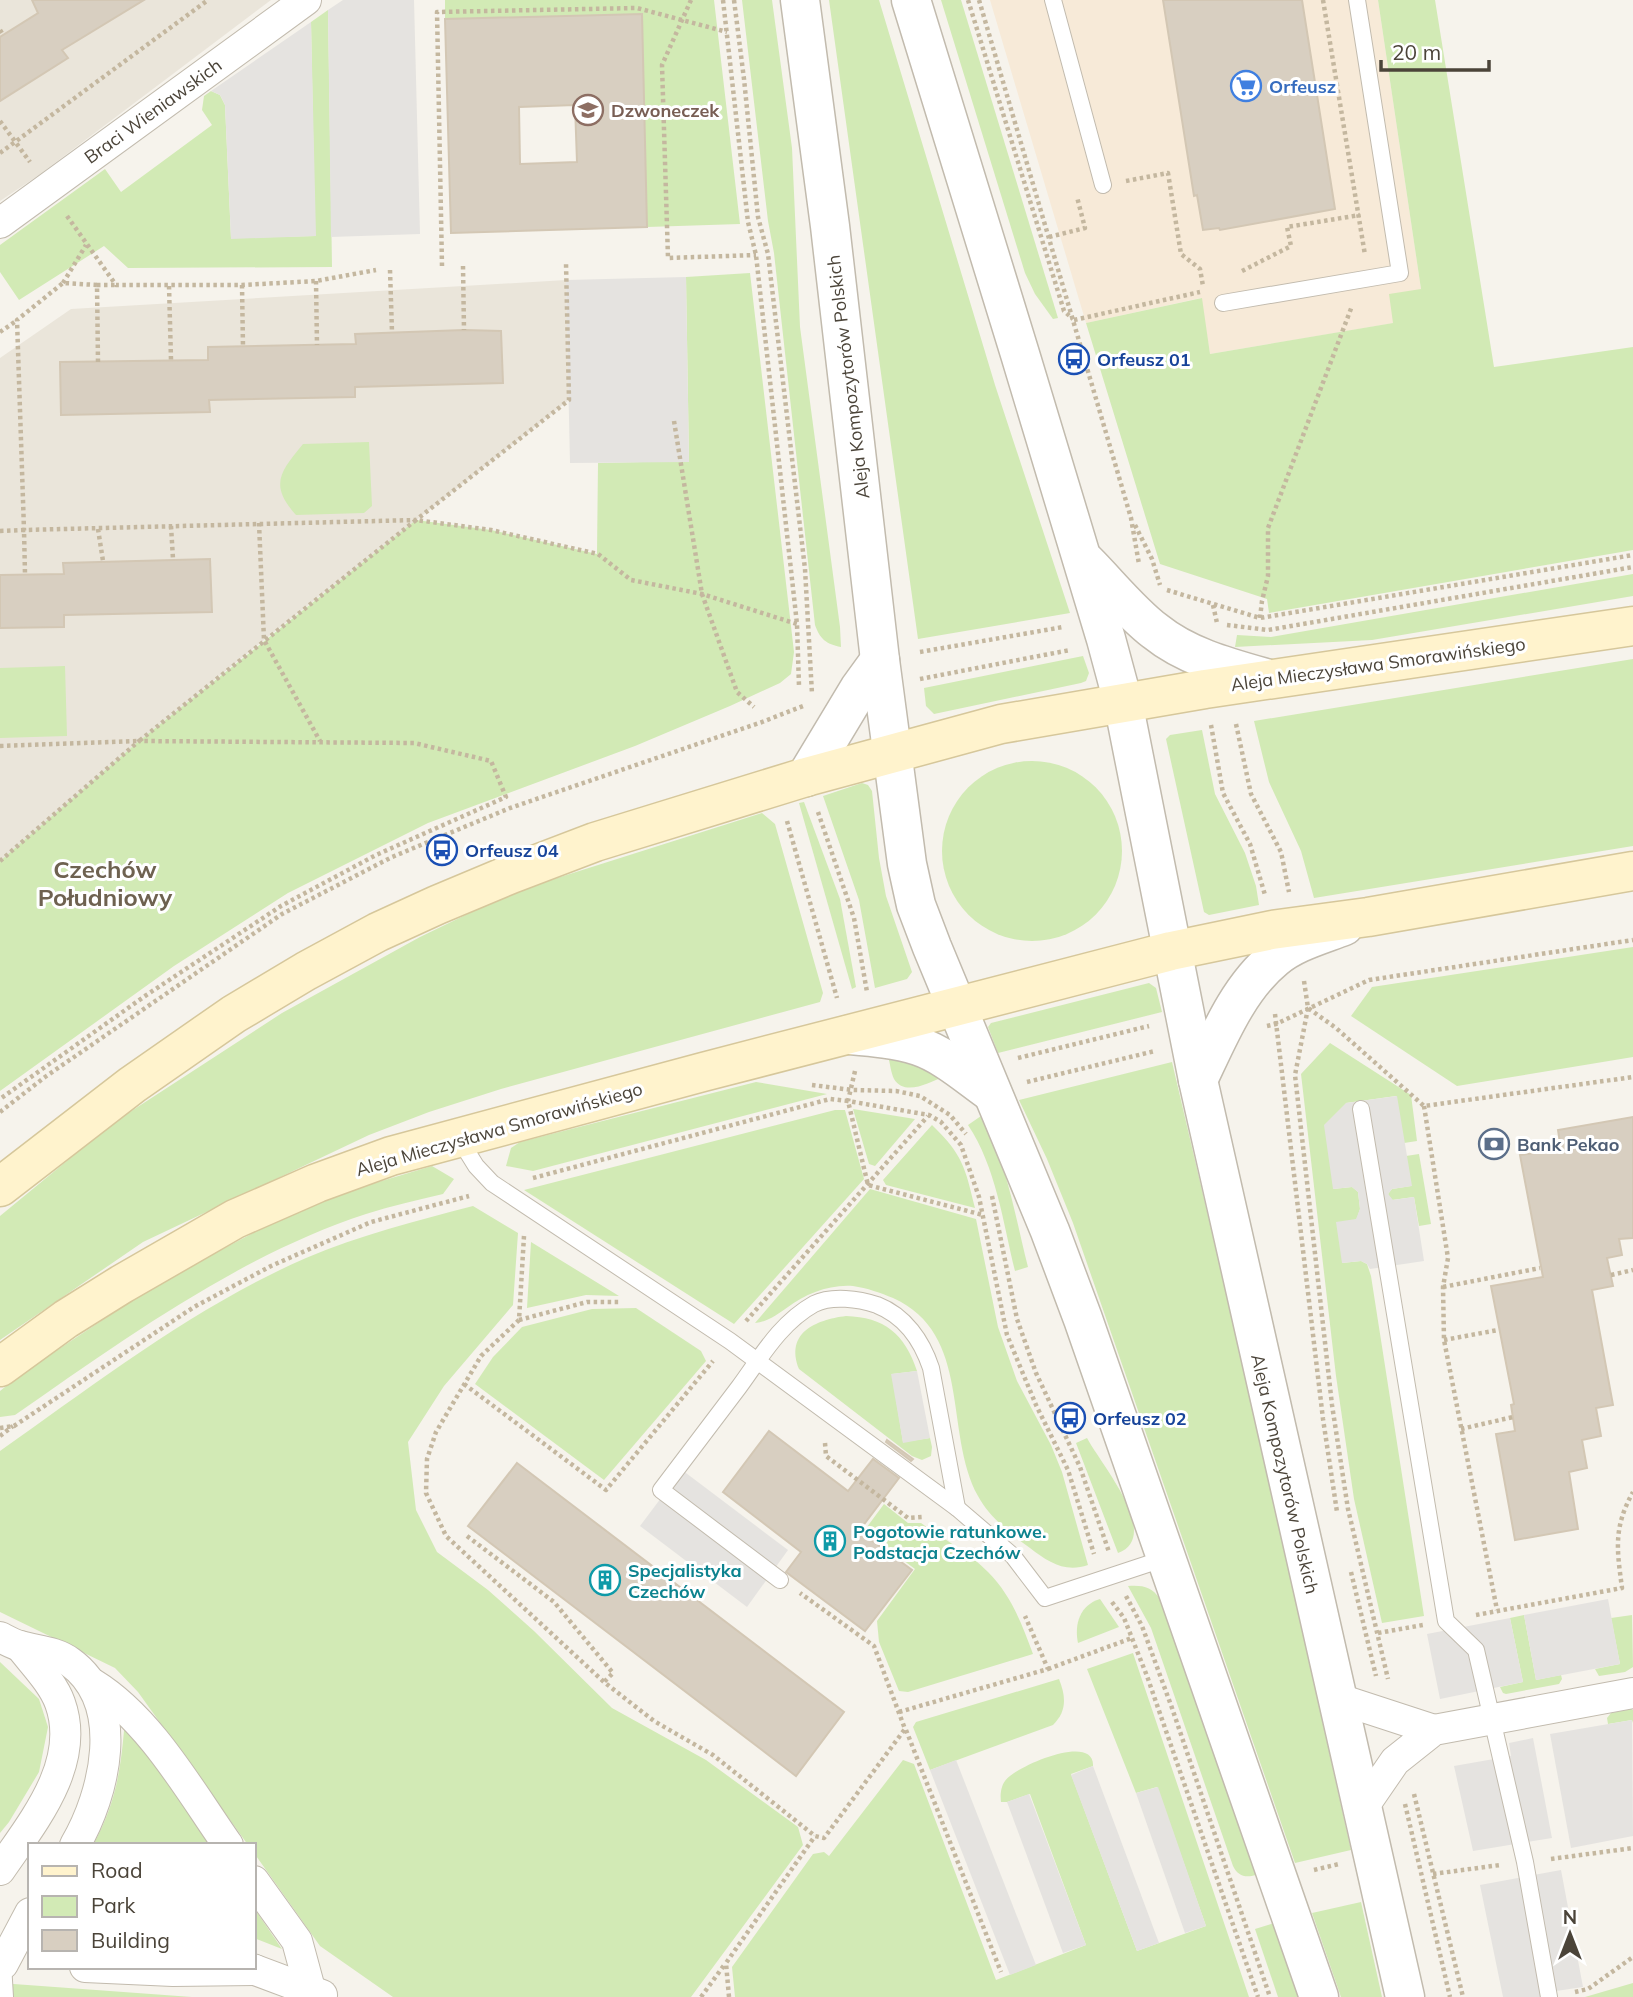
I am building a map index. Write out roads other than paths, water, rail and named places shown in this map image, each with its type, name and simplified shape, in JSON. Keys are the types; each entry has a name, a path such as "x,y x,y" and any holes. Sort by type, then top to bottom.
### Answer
{"main road":[{"name":"Aleja Mieczysława Smorawińskiego","path":"892,754 1001,724 1123,702 1633,626"},
{"path":"0,1187 132,1085 224,1021 306,971 378,932 499,879 595,842 811,792 892,754"},
{"path":"1171,951 1272,930 1368,917 1633,872"},
{"name":"Aleja Mieczysława Smorawińskiego","path":"0,1367 66,1319 235,1219 317,1183 391,1156 458,1137 851,1049 957,1008 1171,951"}],"street":[{"name":"Braci Wieniawskich","path":"0,223 306,0"},
{"name":"Aleja Kompozytorów Polskich","path":"800,0 907,864 916,905 957,1008"},
{"path":"911,0 1082,558 1123,702"},
{"path":"1082,558 1156,632 1189,652 1226,667 1269,679"},
{"path":"811,792 859,690 880,660"},
{"name":"Aleja Kompozytorów Polskich","path":"1123,702 1198,1080 1405,1997"},
{"path":"1198,1080 1242,997 1254,978 1276,956 1368,917"},
{"path":"957,1008 1000,1082 1045,1220 1074,1294 1319,1997"},
{"path":"851,1049 875,1037 920,1047 947,1062 1000,1082"},
{"path":"10,1641 47,1651 70,1662 127,1711 153,1739 227,1843"},
{"path":"0,1870 46,1801 63,1760 66,1733 60,1702 10,1641"},
{"path":"76,1843 92,1807 102,1775 105,1740 103,1712 93,1684"},
{"path":"1362,1810 1400,1757 1434,1730 1633,1693"},
{"path":"1336,1698 1434,1730"},
{"path":"256,1884 297,1941 318,1993"},
{"path":"8,1962 21,1919"},
{"path":"129,1969 225,1969"},
{"path":"254,1969 318,1993"}],"lane":[{"path":"1053,0 1103,185"},
{"path":"1223,303 1400,273 1357,0"},
{"path":"1361,1109 1446,1621 1476,1650 1555,1996"},
{"path":"458,1137 476,1166 492,1183 730,1341 957,1508 1013,1556 1045,1598 1166,1558"},
{"path":"787,1584 661,1490 781,1329 816,1303 837,1299 861,1300 880,1306 914,1333 931,1368 957,1508"},
{"path":"5,1997 8,1962"}],"place":[{"name":"Orfeusz","path":"1246,86"},
{"name":"Dzwoneczek","path":"588,110"},
{"name":"Orfeusz 01","path":"1074,359"},
{"name":"Orfeusz 04","path":"442,850"},
{"name":"Bank Pekao","path":"1494,1144"},
{"name":"Orfeusz 02","path":"1070,1418"},
{"name":"Pogotowie ratunkowe. Podstacja Czechów","path":"830,1541"},
{"name":"Specjalistyka Czechów","path":"605,1580"}],"district":[{"name":"Czechów Południowy","path":"105,883"}]}
